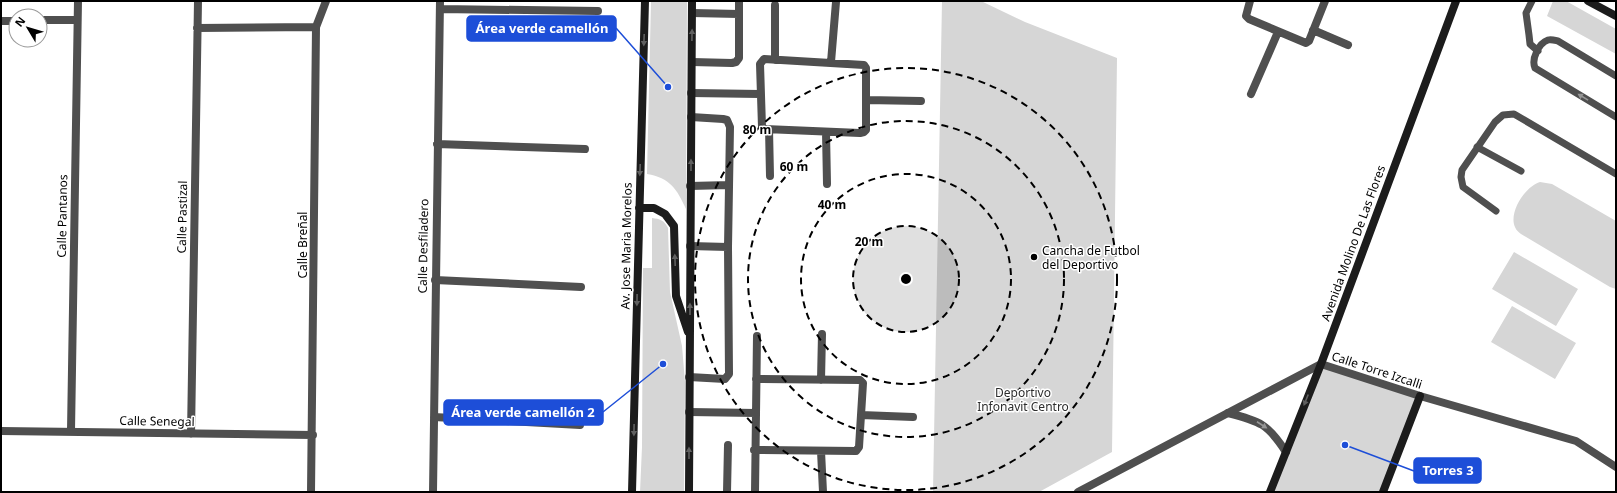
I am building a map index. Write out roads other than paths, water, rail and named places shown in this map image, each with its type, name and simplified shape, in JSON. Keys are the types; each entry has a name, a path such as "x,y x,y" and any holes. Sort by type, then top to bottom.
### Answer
{"main road":[{"name":"Av. Jose Maria Morelos","path":"632,492 645,1"},
{"path":"689,492 692,1"},
{"name":"Avenida Molino De Las Flores","path":"1270,492 1321,364 1456,1"},
{"path":"1588,1 1616,16"},
{"path":"639,208 654,208 665,214 674,226 676,296 690,338"},
{"path":"1383,492 1420,396"}],"street":[{"name":"Calle Pantanos","path":"70,431 78,1"},
{"name":"Calle Pastizal","path":"191,434 198,1"},
{"name":"Calle Breñal","path":"311,492 316,27 326,1"},
{"path":"692,62 736,62 739,58 739,1"},
{"path":"1250,1 1246,16 1249,19 1306,43 1309,41 1325,1"},
{"path":"831,62 836,2"},
{"path":"440,5 598,11"},
{"name":"Calle Desfiladero","path":"433,492 440,5"},
{"path":"775,5 775,60"},
{"path":"692,13 739,14"},
{"path":"48,20 77,20"},
{"path":"197,28 316,27"},
{"path":"1313,30 1348,46"},
{"path":"1252,94 1278,32"},
{"path":"764,59 831,62 864,65 866,68 864,132 826,132 770,129 762,127 760,64 764,59"},
{"path":"691,93 760,94"},
{"path":"866,100 921,101"},
{"path":"689,377 725,379 729,374 728,248 730,127 727,120 691,117"},
{"path":"770,129 770,176"},
{"path":"826,132 827,184"},
{"path":"437,144 585,149"},
{"path":"690,186 729,185"},
{"path":"690,246 728,248"},
{"path":"435,280 581,287"},
{"path":"822,334 822,380"},
{"path":"755,492 754,450 757,336"},
{"name":"Calle Torre Izcalli","path":"1078,492 1321,364 1420,396 1576,441 1616,467"},
{"path":"754,450 856,452 858,450 861,415 862,381 756,379"},
{"path":"689,412 756,413"},
{"path":"1228,413 1252,419 1264,426 1275,435 1286,452"},
{"path":"861,415 913,417"},
{"path":"434,417 580,425"},
{"name":"Calle Senegal","path":"1,431 312,435"},
{"path":"727,492 728,445"},
{"path":"821,451 823,492"}],"lane":[{"path":"1532,1 1526,13 1530,44 1538,51"},
{"path":"1616,76 1558,41 1549,40 1544,42 1533,58 1535,68 1616,117"},
{"path":"1496,211 1463,187 1461,177 1462,170 1495,122 1503,115 1514,114 1616,174"},
{"path":"1478,147 1521,171"}],"place":[{"name":"Área verde camellón","path":"668,87"},
{"name":"Cancha de Futbol del Deportivo","path":"1034,257"},
{"name":"Área verde camellón 2","path":"663,364"},
{"name":"Torres 3","path":"1345,445"}],"park label":[{"name":"Deportivo Infonavit Centro","path":"1023,399"}]}
